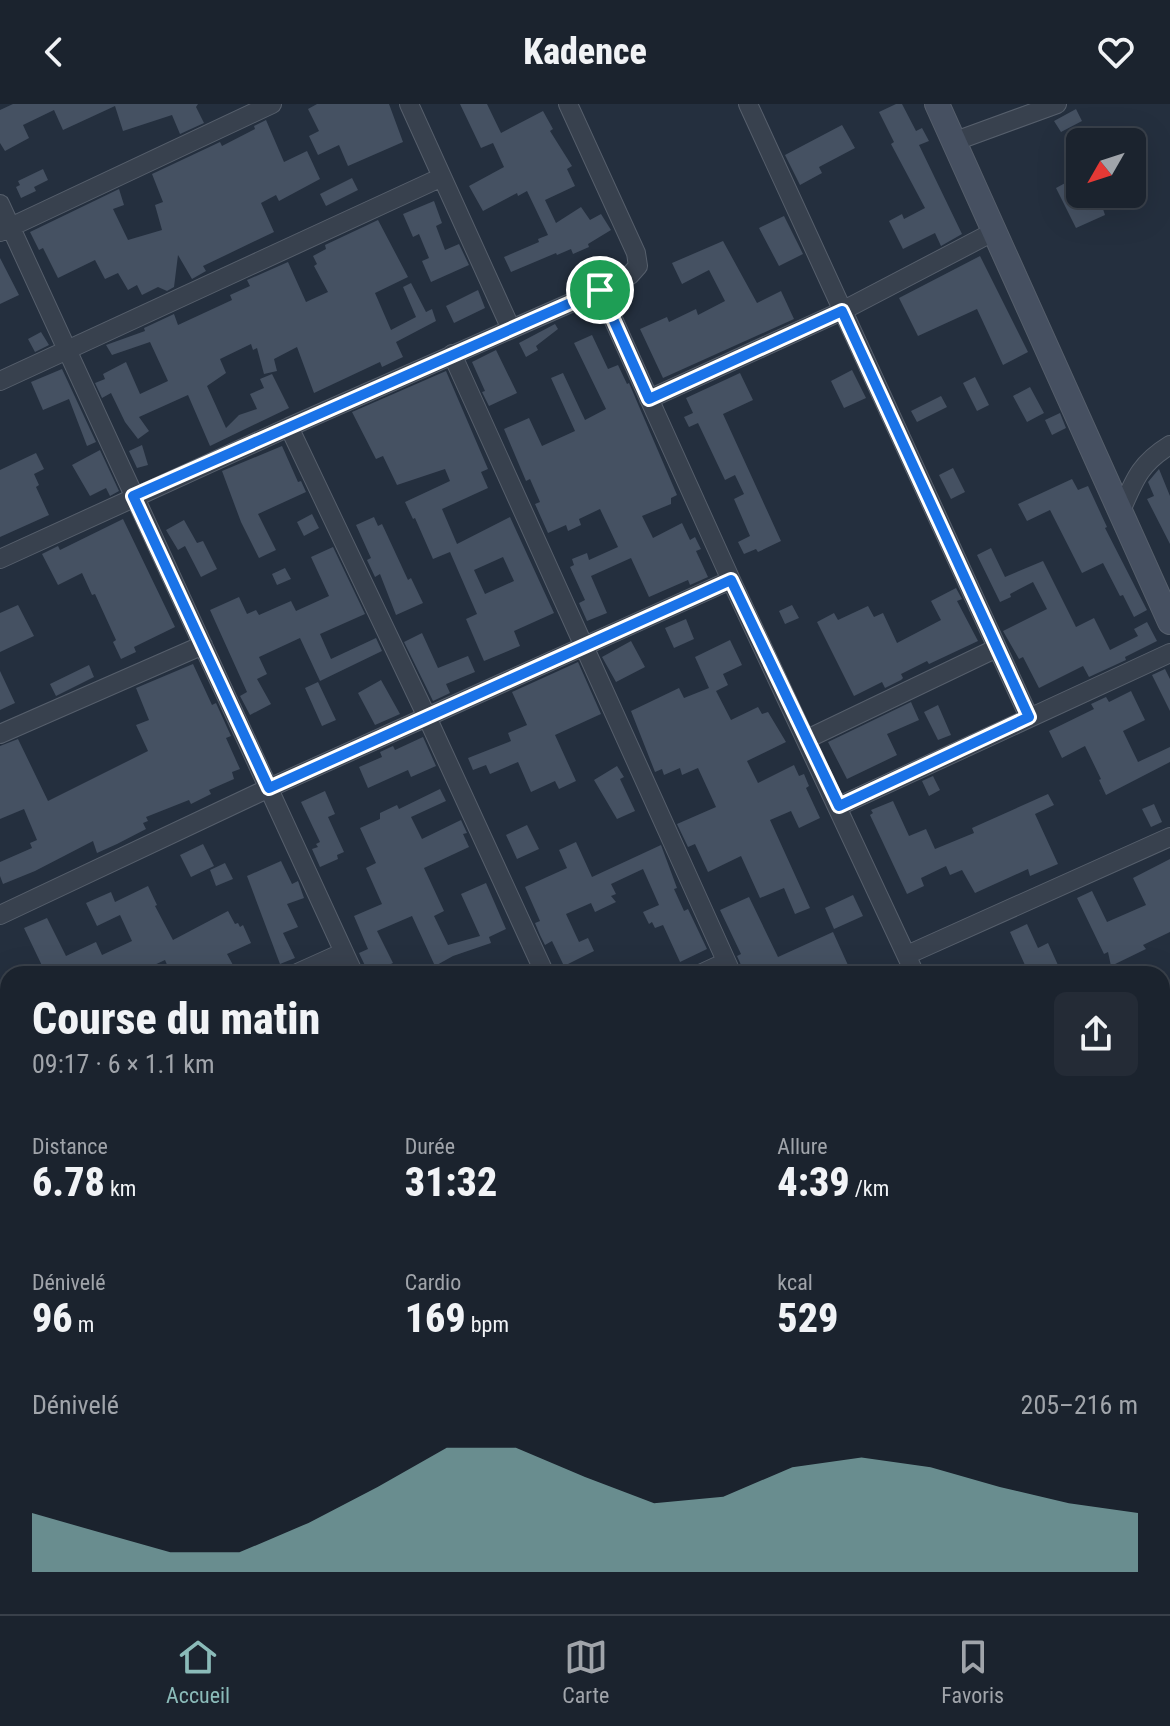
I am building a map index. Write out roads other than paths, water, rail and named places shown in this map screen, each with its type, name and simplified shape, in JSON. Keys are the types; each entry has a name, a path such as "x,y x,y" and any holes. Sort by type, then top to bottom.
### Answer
{"street":[{"path":"5,230 272,104"},
{"path":"409,104 511,329"},
{"path":"0,559 133,496 630,275 638,266 636,253 568,104"},
{"path":"748,104 1029,717"},
{"path":"937,104 1170,622"},
{"path":"953,142 1057,104"},
{"path":"0,381 442,177"},
{"path":"0,204 5,230 67,349 350,966"},
{"path":"649,399 842,311 993,232"},
{"path":"600,290 731,580 912,966"},
{"path":"452,354 728,966"},
{"path":"289,427 541,966"},
{"path":"1120,513 1136,476 1149,458 1170,445"},
{"path":"0,915 269,788 731,580"},
{"path":"0,734 203,645"},
{"path":"807,739 997,648"},
{"path":"839,806 1170,653"},
{"path":"907,955 1170,837"},
{"path":"313,966 344,952"}]}
